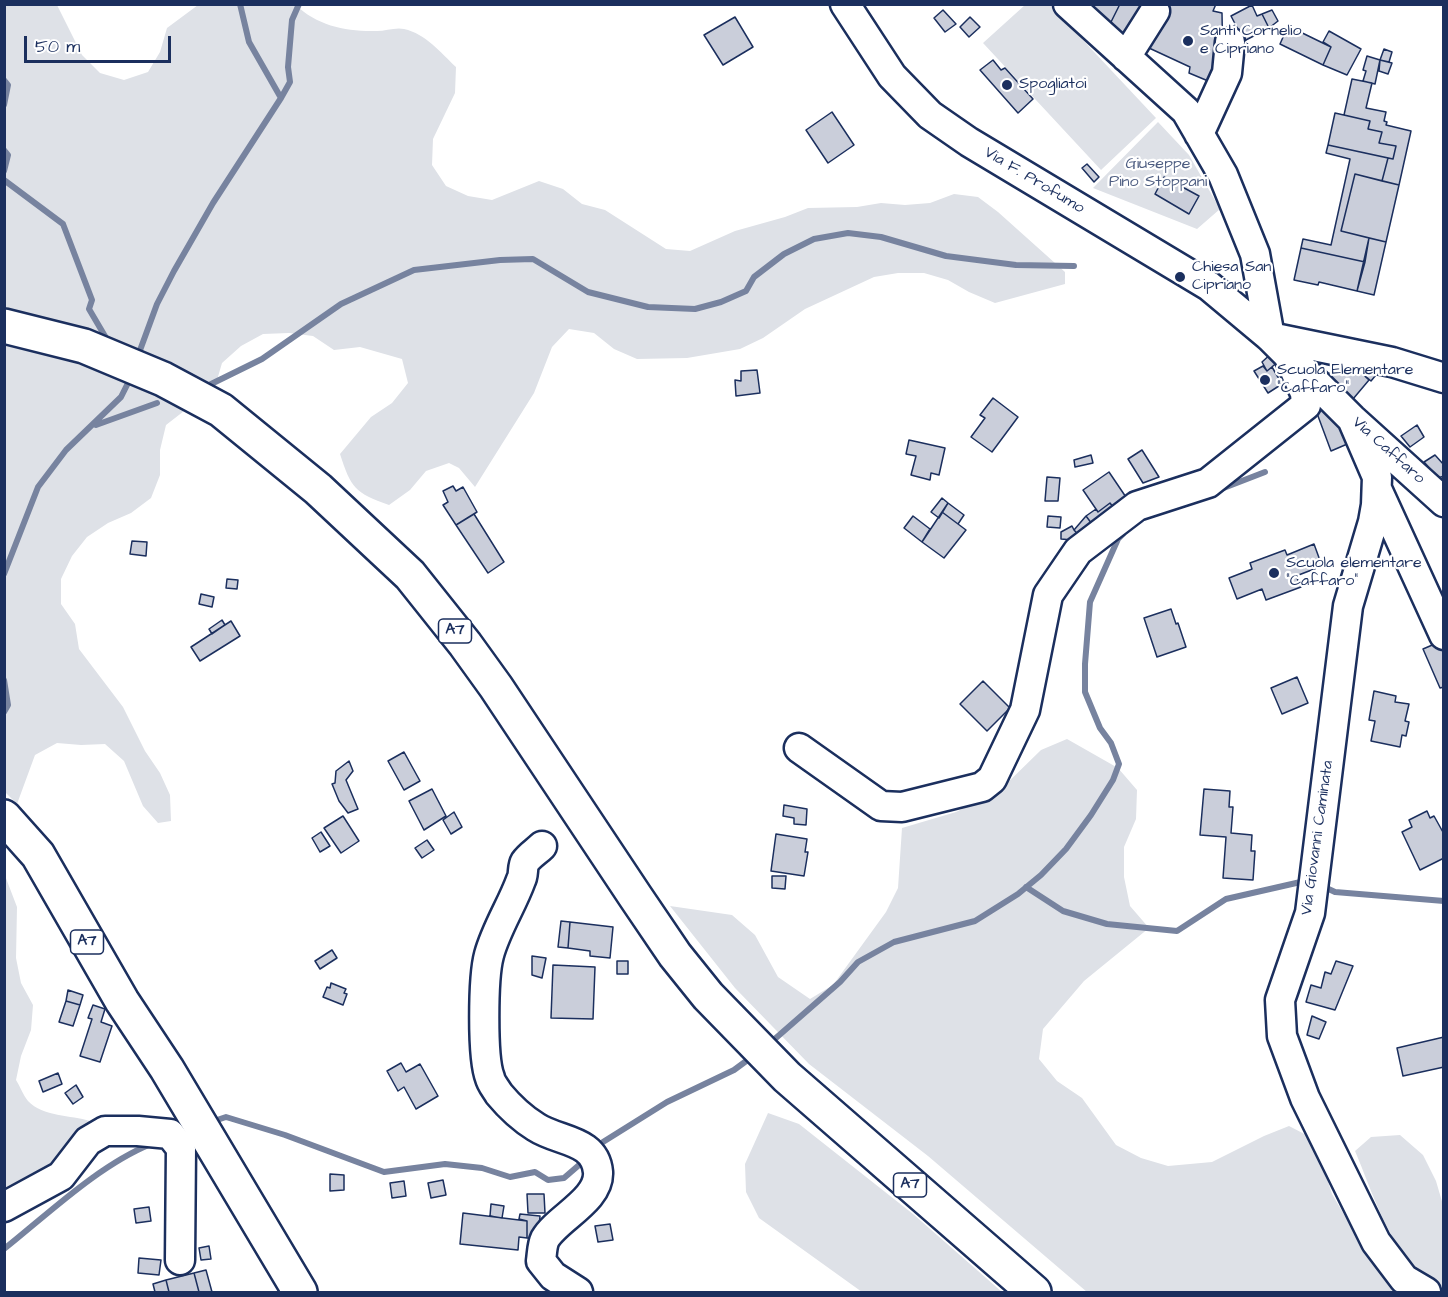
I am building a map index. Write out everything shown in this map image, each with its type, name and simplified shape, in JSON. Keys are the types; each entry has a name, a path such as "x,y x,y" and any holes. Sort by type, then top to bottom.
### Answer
{"highway":[{"name":"A7","path":"4,326 84,346 163,379 221,410 318,489 402,567 465,644 496,687 675,955 708,996 787,1077 1034,1293"},
{"name":"A7","path":"4,817 38,855 122,1001 218,1152 300,1293"}],"street":[{"name":"Via F. Profumo","path":"845,4 892,76 930,115 979,148 1209,286 1271,339"},
{"path":"799,748 881,806 902,807 982,787 992,779 1025,710 1048,595 1078,551 1137,506 1208,483 1306,405 1305,393 1271,339 1256,254 1223,175 1200,134 1185,111 1068,4"},
{"path":"1126,57 1155,11"},
{"path":"1200,134 1227,74 1230,42"},
{"path":"1271,339 1392,362 1443,378"},
{"name":"Via Caffaro","path":"1271,339 1352,419 1443,502"},
{"name":"Via Giovanni Caminata","path":"1352,419 1377,477 1377,489 1373,522 1348,606 1310,913 1280,1000 1282,1036 1305,1098 1376,1242 1404,1278 1426,1293"},
{"path":"1377,489 1443,635"},
{"path":"542,846 525,863 522,879 488,958 484,1012 486,1061 490,1078 500,1094 514,1109 536,1127 581,1144 594,1156 598,1175 591,1192 576,1210 549,1234 542,1250 542,1261 553,1276 578,1293"},
{"path":"4,1207 61,1176 88,1142 105,1131 170,1134 181,1148 180,1260"}],"green space":[{"path":"4,5 57,5 82,55 100,73 124,80 148,72 160,52 167,28 198,5 296,5 323,23 344,29 380,31 398,28 412,31 426,39 456,67 455,93 433,139 432,165 446,186 468,196 492,200 539,181 563,189 582,204 605,210 666,249 690,251 735,231 808,208 857,207 881,203 905,205 930,203 954,194 978,197 1065,272 1065,284 995,303 948,280 924,273 898,273 874,277 805,309 763,338 740,349 687,358 637,359 614,349 594,333 569,329 552,347 534,393 475,487 459,468 449,463 426,471 410,490 389,505 361,493 356,488 351,482 340,454 371,417 392,403 408,383 402,359 360,347 334,350 313,336 289,333 263,334 241,346 222,363 215,387 166,425 160,450 160,475 151,498 131,513 108,523 87,537 72,556 61,579 61,604 75,624 79,649 123,707 145,751 160,773 170,795 171,821 158,823 143,806 124,761 105,744 57,743 35,755 17,804 4,791"},
{"path":"1025,5 1050,5 1156,118 1101,170 983,43"},
{"name":"Giuseppe Pino Stoppani","path":"1158,122 1189,155 1220,209 1197,229 1093,188"},
{"path":"1067,739 1118,768 1137,790 1136,819 1124,847 1124,877 1130,906 1149,928 1084,981 1043,1029 1039,1059 1057,1081 1082,1098 1116,1145 1141,1158 1168,1166 1212,1162 1289,1126 1314,1139 1332,1194 1373,1264 1403,1292 1087,1292 928,1156 809,1064 735,988 670,906 732,915 755,935 778,977 810,999 833,985 886,912 898,888 902,828 956,812 999,791 1041,750"},
{"path":"4,873 17,907 16,958 21,983 33,1005 31,1030 21,1056 16,1080 26,1099 41,1110 90,1121 76,1146 66,1157 4,1198"},
{"path":"768,1113 799,1124 913,1214 1002,1292 862,1292 759,1218 746,1192 745,1164"},
{"path":"1400,1135 1423,1155 1436,1181 1443,1205 1443,1287 1424,1275 1400,1248 1382,1217 1355,1151 1371,1137"}],"building":[{"path":"1091,4 1120,4 1108,28 1086,11"},
{"path":"1120,4 1146,4 1128,38 1108,28"},
{"name":"Santi Cornelio e Cipriano","path":"1168,4 1216,4 1213,11 1222,13 1223,70 1213,83 1189,73 1190,67 1149,48"},
{"path":"1252,5 1257,16 1262,14 1269,28 1244,41 1231,16"},
{"path":"943,10 956,24 945,32 934,18"},
{"path":"1272,10 1278,21 1269,28 1262,14"},
{"path":"735,17 753,47 723,65 704,35"},
{"path":"970,17 980,27 969,37 960,27"},
{"path":"1288,26 1331,47 1323,65 1280,44"},
{"path":"1329,31 1361,49 1347,75 1323,65 1331,47 1323,42"},
{"path":"1384,49 1392,52 1389,62 1380,60"},
{"path":"1367,56 1380,60 1375,84 1363,81"},
{"name":"Spogliatoi","path":"993,60 1001,70 1005,68 1033,99 1018,113 980,70"},
{"path":"1380,60 1392,63 1388,74 1379,71"},
{"path":"1352,79 1372,83 1366,108 1386,112 1384,121 1387,122 1386,125 1411,131 1399,185 1382,181 1388,158 1393,159 1396,146 1379,143 1382,132 1368,129 1370,121 1344,115"},
{"path":"832,112 854,145 828,163 806,130"},
{"path":"1335,113 1370,121 1368,129 1382,132 1379,143 1396,146 1393,159 1328,145"},
{"path":"1328,145 1388,158 1382,181 1355,174 1341,231 1369,238 1365,262 1301,248 1303,239 1331,245 1350,159 1326,153"},
{"path":"1087,164 1099,177 1094,182 1082,168"},
{"path":"1355,174 1399,185 1386,242 1341,231"},
{"path":"1164,177 1199,196 1189,214 1155,194"},
{"path":"1369,238 1386,242 1374,295 1357,291"},
{"path":"1301,248 1365,262 1357,291 1319,282 1318,285 1294,280"},
{"path":"1273,352 1279,361 1267,371 1262,362"},
{"path":"1345,358 1369,380 1353,399 1328,375"},
{"path":"1350,363 1385,364 1371,381"},
{"path":"1263,366 1267,371 1272,367 1282,384 1268,393 1254,371"},
{"path":"757,370 760,393 736,396 735,380 741,381 741,371"},
{"path":"993,398 1018,417 992,452 971,437 985,418 980,415"},
{"path":"1329,403 1352,442 1331,451 1315,408"},
{"path":"1417,425 1424,437 1410,447 1401,436"},
{"path":"909,440 945,448 939,475 931,473 930,480 911,475 916,456 906,454"},
{"path":"1142,450 1159,477 1143,483 1128,459"},
{"path":"1091,455 1093,463 1075,467 1074,460"},
{"path":"1435,455 1444,465 1444,476 1438,478 1424,462"},
{"path":"1109,472 1132,506 1119,515 1110,503 1098,512 1083,490"},
{"path":"1047,477 1060,478 1058,501 1045,501"},
{"path":"453,486 456,491 463,487 477,512 456,525 443,505 448,502 443,491"},
{"path":"942,498 948,503 939,518 931,512"},
{"path":"948,503 964,515 958,524 942,512"},
{"path":"1110,503 1119,515 1095,528 1086,516 1096,509 1098,512"},
{"path":"942,512 966,530 944,558 922,542"},
{"path":"474,514 504,562 488,573 456,525"},
{"path":"913,516 930,529 922,542 904,528"},
{"path":"1048,516 1061,517 1060,528 1047,527"},
{"path":"1086,516 1095,528 1084,541 1074,530"},
{"path":"1072,526 1084,541 1061,539 1061,532"},
{"path":"132,541 147,542 146,556 130,554"},
{"name":"Scuola elementare \"Caffaro\"","path":"1314,544 1322,566 1296,576 1301,587 1266,600 1262,589 1237,599 1229,578 1252,569 1250,563 1285,550 1287,555"},
{"path":"227,579 238,580 237,589 226,588"},
{"path":"201,594 214,597 212,607 199,604"},
{"path":"1171,609 1186,647 1157,657 1144,618"},
{"path":"222,620 225,625 212,634 209,629"},
{"path":"231,621 240,636 200,661 191,647"},
{"path":"1444,640 1444,687 1440,688 1423,649"},
{"path":"1297,677 1308,703 1282,714 1271,688"},
{"path":"983,681 1010,708 987,731 960,704"},
{"path":"1374,691 1396,696 1395,702 1409,704 1405,721 1409,722 1406,736 1402,735 1400,747 1371,741 1375,721 1369,720"},
{"path":"404,752 420,781 404,790 388,761"},
{"path":"349,761 353,771 346,780 358,809 348,813 339,801 332,784 335,783 336,771"},
{"path":"432,789 446,816 424,830 409,801"},
{"path":"1204,789 1230,791 1229,807 1233,807 1231,833 1252,835 1251,851 1255,851 1253,880 1223,878 1226,837 1200,835"},
{"path":"784,805 807,809 806,825 794,824 794,818 783,816"},
{"path":"1427,811 1430,818 1434,816 1444,834 1444,858 1420,870 1402,832 1412,827 1409,820"},
{"path":"454,812 462,827 451,834 443,820"},
{"path":"343,816 359,841 341,853 324,828"},
{"path":"321,832 330,846 320,852 312,838"},
{"path":"776,834 807,839 805,852 808,852 804,876 771,871"},
{"path":"427,840 434,850 422,858 415,848"},
{"path":"772,876 786,876 785,889 772,888"},
{"path":"561,921 570,922 568,948 558,947"},
{"path":"570,922 613,927 610,958 590,956 590,951 568,948"},
{"path":"332,950 337,958 320,969 315,961"},
{"path":"532,956 546,958 542,978 532,975"},
{"path":"617,961 628,961 628,974 617,974"},
{"path":"1336,961 1353,966 1335,1010 1306,1002 1311,985 1321,988 1325,972 1331,974"},
{"path":"553,965 595,967 593,1019 551,1018"},
{"path":"331,983 346,989 344,993 347,994 343,1005 323,997"},
{"path":"68,990 83,995 80,1005 66,1001"},
{"path":"66,1001 80,1005 73,1026 59,1022"},
{"path":"93,1005 105,1009 101,1022 112,1026 100,1062 80,1056 92,1019 88,1018"},
{"path":"1312,1016 1326,1022 1319,1039 1307,1035"},
{"path":"1444,1037 1444,1067 1403,1076 1397,1048"},
{"path":"401,1063 406,1072 420,1064 438,1096 416,1109 404,1087 398,1091 387,1071"},
{"path":"58,1073 62,1084 43,1092 39,1081"},
{"path":"76,1085 83,1097 73,1104 65,1093"},
{"path":"330,1174 344,1175 344,1190 330,1191"},
{"path":"443,1180 446,1195 431,1198 428,1183"},
{"path":"404,1181 406,1196 392,1198 390,1183"},
{"path":"527,1194 544,1194 545,1213 528,1213"},
{"path":"491,1204 504,1206 502,1218 490,1216"},
{"path":"149,1207 151,1221 136,1223 134,1209"},
{"path":"463,1213 527,1221 527,1238 519,1237 518,1250 460,1244"},
{"path":"520,1214 540,1216 538,1239 527,1238 527,1221 519,1219"},
{"path":"610,1224 613,1240 598,1242 595,1226"},
{"path":"209,1246 211,1259 201,1260 199,1248"},
{"path":"139,1258 161,1260 159,1275 138,1273"},
{"path":"206,1270 212,1292 199,1292 194,1273"},
{"path":"194,1273 199,1292 169,1292 166,1280"},
{"path":"166,1280 169,1292 155,1292 153,1284"}],"waterway":[{"path":"240,4 249,42 281,98"},
{"path":"139,353 157,304 174,271 213,203 290,82 288,67 292,20 299,4"},
{"path":"4,80 8,85 4,105"},
{"path":"4,150 8,155 4,171"},
{"path":"4,180 63,224 92,300 89,309 109,343"},
{"path":"203,388 262,359 341,304 414,270 500,260 533,259 588,292 648,307 695,309 721,302 746,291 754,277 784,254 814,239 848,233 881,237 946,256 1016,265 1074,266"},
{"path":"4,574 38,487 66,450 121,397 130,379"},
{"path":"96,425 157,403"},
{"path":"1221,489 1265,472"},
{"path":"769,1044 840,982 858,962 894,942 975,921 1018,894 1041,875 1066,849 1091,815 1113,780 1119,764 1111,743 1100,728 1085,692 1090,602 1118,539 1123,534"},
{"path":"4,680 8,705 4,712"},
{"path":"1026,887 1063,911 1107,924 1177,931 1226,899 1305,881"},
{"path":"1320,885 1335,892 1444,901"},
{"path":"595,1150 603,1142 667,1102 734,1070 753,1056"},
{"path":"211,1122 226,1117 285,1135 384,1172 445,1164 482,1168 510,1177 535,1172 548,1180 564,1178 586,1159"},
{"path":"4,1249 93,1177 112,1164 151,1144"}],"place":[{"name":"Santi Cornelio e Cipriano","path":"1188,41"},
{"name":"Spogliatoi","path":"1007,85"},
{"name":"Chiesa San Cipriano","path":"1180,277"},
{"name":"Scuola Elementare \"Caffaro\"","path":"1265,380"},
{"name":"Scuola elementare \"Caffaro\"","path":"1274,573"}]}
